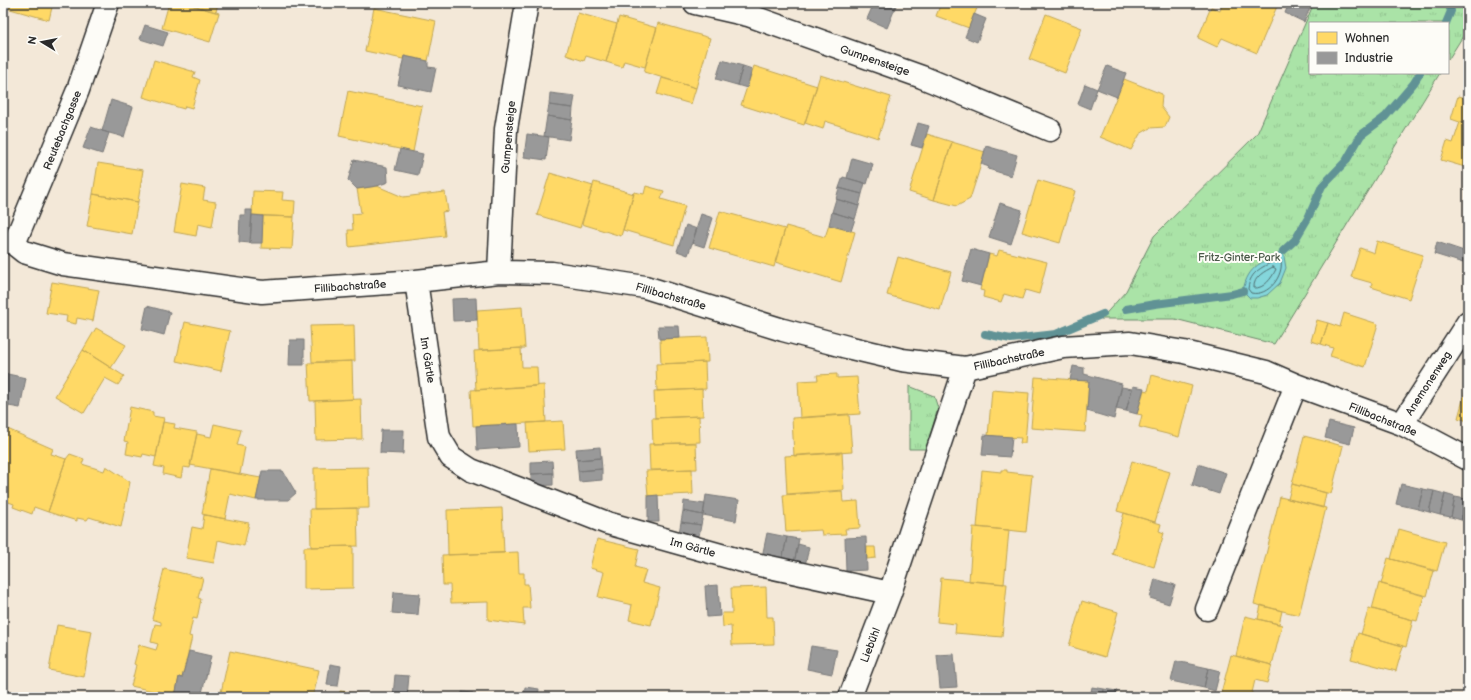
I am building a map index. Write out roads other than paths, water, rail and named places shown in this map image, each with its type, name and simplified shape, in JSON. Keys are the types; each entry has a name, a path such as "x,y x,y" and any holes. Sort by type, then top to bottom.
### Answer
{"street":[{"name":"Reutebachgasse","path":"9,245 78,90 108,3"},
{"name":"Gumpensteige","path":"499,272 506,129 527,3"},
{"name":"Gumpensteige","path":"696,3 748,16 922,77 1050,130"},
{"name":"Fillibachstraße","path":"9,245 24,252 63,264 262,292 416,281 499,272 552,273 645,287 782,330 847,347 902,360 965,368 1063,347 1130,343 1184,352 1266,372 1296,385 1402,424 1468,459"},
{"name":"Im Gärtle","path":"416,281 440,437 451,457 471,470 607,524 746,562 890,593"},
{"name":"Anemonenweg","path":"1402,424 1468,322"},
{"path":"890,593 965,368"},
{"path":"1207,609 1296,385"},
{"name":"Liebühl","path":"850,697 890,593"}],"water":[{"path":"1283,251 1286,268 1280,283 1267,295 1257,298 1250,298 1243,291 1245,282 1249,275 1257,265"}],"waterway":[{"path":"1446,22 1451,11 1448,3"},
{"path":"1283,251 1295,240 1308,218 1322,186 1346,161 1361,135 1385,117 1414,83 1419,74"},
{"path":"1126,309 1232,294 1243,291"},
{"path":"985,334 1011,339 1056,334 1103,314"}],"park label":[{"name":"Fritz-Ginter-Park","path":"1239,257"}]}
